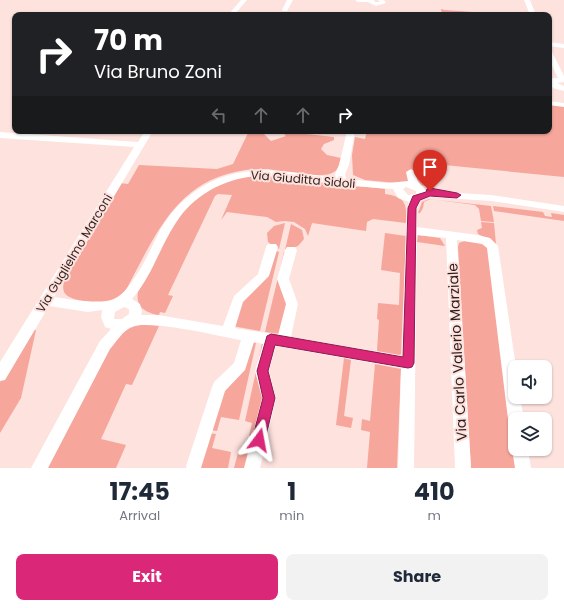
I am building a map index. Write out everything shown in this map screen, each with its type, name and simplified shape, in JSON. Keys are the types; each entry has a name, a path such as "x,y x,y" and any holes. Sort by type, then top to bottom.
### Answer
{"street":[{"path":"234,12 244,0"},
{"path":"285,10 290,0"},
{"path":"358,0 374,3"},
{"path":"527,0 532,12"},
{"path":"552,44 564,46"},
{"path":"552,66 558,84"},
{"path":"552,103 564,105"},
{"name":"Via Guglielmo Marconi","path":"0,375 146,134"},
{"path":"341,181 345,174 344,165 350,134"},
{"path":"0,135 139,145"},
{"path":"320,179 335,175 344,165"},
{"path":"344,165 349,177 357,183"},
{"name":"Via Giuditta Sidoli","path":"136,307 133,299 137,285 174,217 192,198 212,184 233,176 253,173 341,181 430,194 457,195 563,209"},
{"path":"406,468 411,230 410,190"},
{"path":"411,230 481,239 491,245 493,249 515,412"},
{"name":"Via Carlo Valerio Marziale","path":"451,235 463,468"},
{"path":"227,332 238,299 263,276 272,247"},
{"path":"252,468 269,398 262,371 292,304 283,279 290,250"},
{"name":"Via Giuditta Sidoli","path":"116,304 137,285"},
{"path":"45,301 88,308 102,314 115,325 137,320 158,320 408,363"},
{"path":"88,308 127,302 136,307 142,314 158,320"},
{"path":"105,345 109,330 108,312 116,304"},
{"path":"39,468 105,345 115,333 134,317 136,307"},
{"path":"194,466 219,387 240,366 249,336"},
{"path":"521,456 523,468"}],"shaded area":[{"path":"441,9 473,12 442,12"},
{"path":"552,105 564,106 564,177 424,163 427,186 365,180 353,175 352,155 355,137 365,139 366,134 552,134"},
{"path":"248,134 264,134 271,141 286,136 284,134 306,134 334,137 334,140 324,144 321,149 327,155 341,158 336,170 326,175 310,175 268,169 256,169 239,171 214,179 196,189 181,202 168,217 146,251 127,288 119,296 105,302 92,302 72,298 64,292 63,286 66,277 119,183 128,184 139,165 217,169 233,164"},
{"path":"264,175 385,189 385,194 397,197 404,202 406,223 373,219 367,222 366,231 312,223 308,236 305,229 294,222 276,222 267,217 227,212 221,220 232,195 218,194 215,196 168,295 173,296 165,313 160,312 159,315 154,314 142,308 138,302 138,292 168,234 186,208 206,191 236,178"},
{"path":"429,199 424,202 423,208 420,213 418,213 422,202"},
{"path":"436,200 491,206 494,222 481,221 479,209 475,205"},
{"path":"493,206 543,212 545,216 552,217 551,213 564,215 564,221 494,211"},
{"path":"481,222 494,223 496,244 478,234 477,230 482,228"},
{"path":"285,223 279,249 268,242 267,233 274,226"},
{"path":"291,224 302,230 304,239 298,246 285,250"},
{"path":"385,233 406,236 400,355 377,351 379,320 377,319 378,303 399,305 400,273 381,270"},
{"path":"418,235 440,238 445,246 417,242"},
{"path":"467,240 477,242 486,246 490,252 510,412 508,412 508,456 516,456 517,468 471,468 458,247 459,243"},
{"path":"274,250 279,252 260,331 232,326 241,300"},
{"path":"284,252 287,252 288,305 281,334 265,332"},
{"path":"147,324 159,326 132,385 126,384 101,439 126,445 116,468 46,468 108,349 110,349 117,338 125,331 135,326"},
{"path":"31,329 36,330 21,398 0,433 0,382"},
{"path":"250,342 256,343 239,420 221,417 217,431 210,430 223,389"},
{"path":"262,344 266,344 265,397 255,437 249,436 252,423 245,421"},
{"path":"344,358 351,360 344,416 353,418 351,428 336,425"},
{"path":"375,364 401,369 397,468 367,468 370,432 361,430 362,419 370,421"},
{"path":"209,433 216,434 212,448 231,452 228,468 198,468"},
{"path":"248,440 254,441 248,468 234,468 238,453 244,454"}],"route":[{"path":"259,440 269,398 262,371 271,339 408,363 412,208 416,198 422,195 457,195 430,191"}]}
